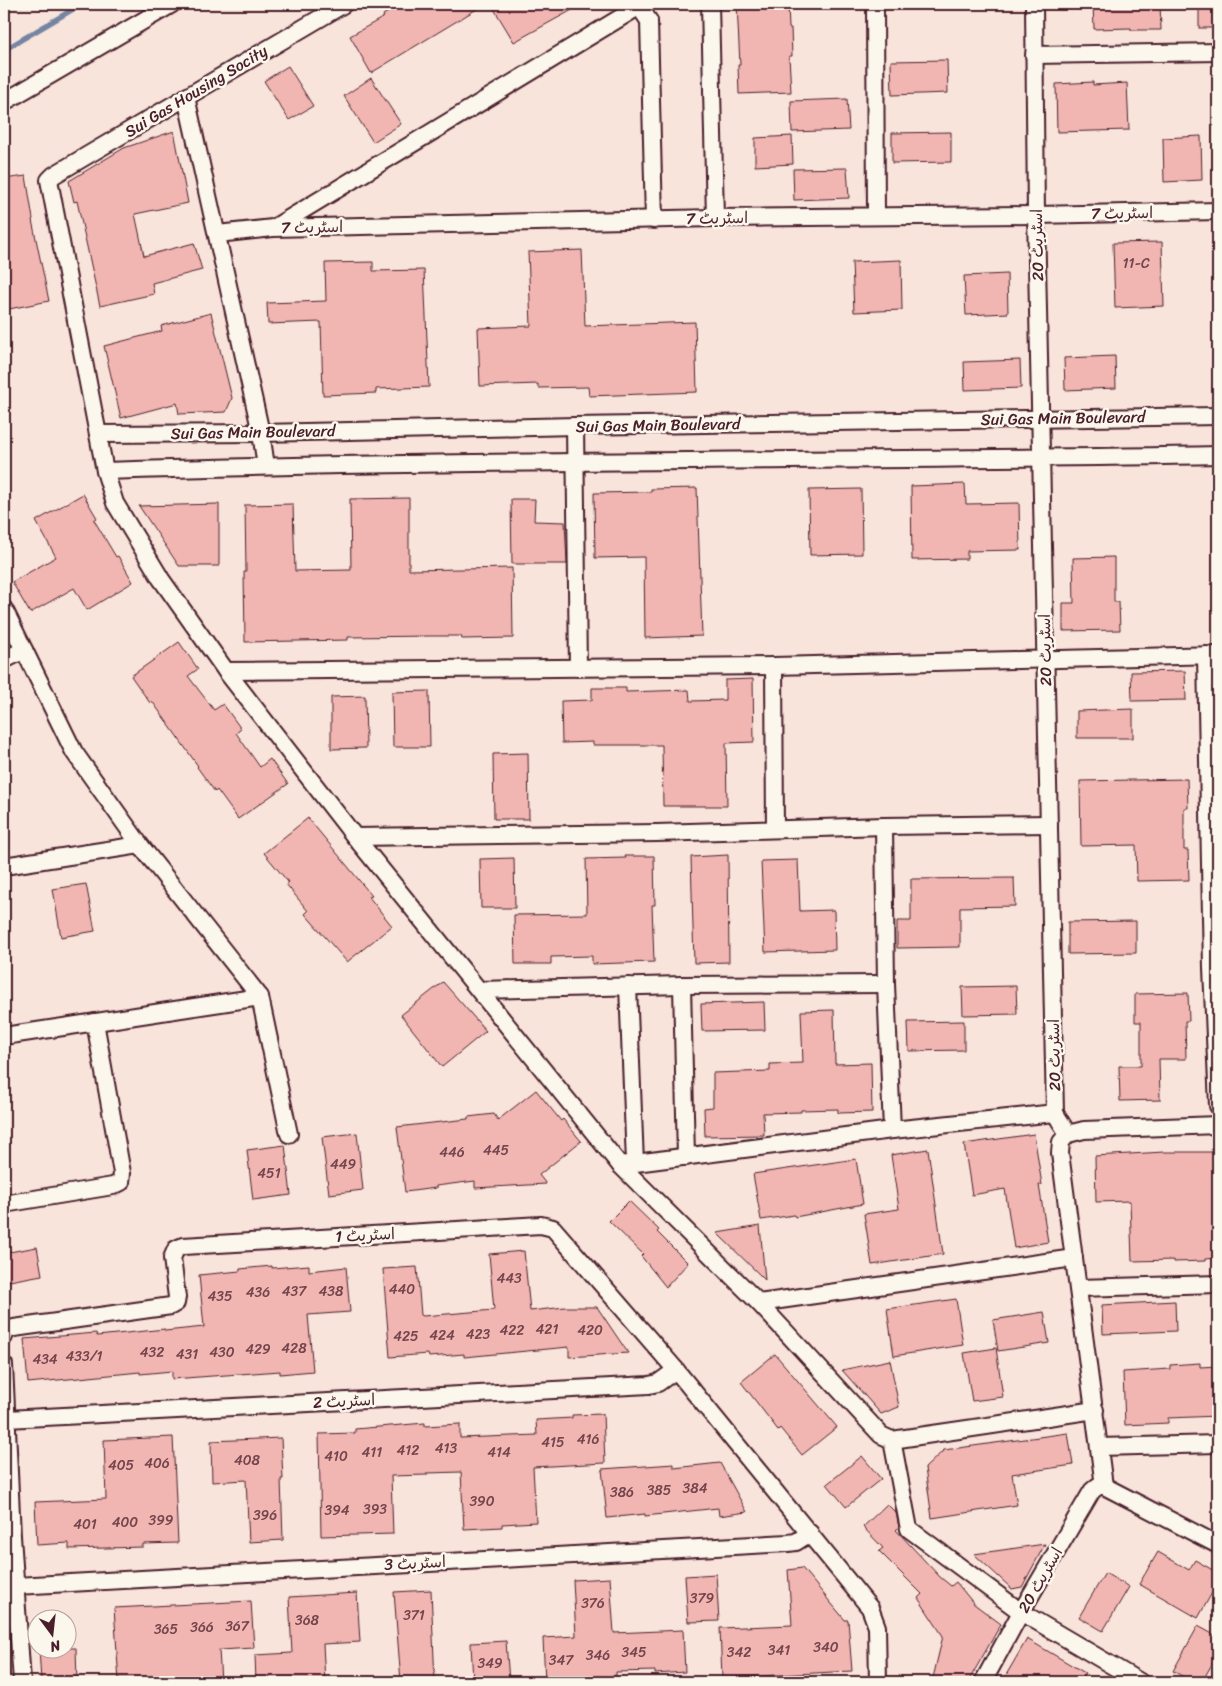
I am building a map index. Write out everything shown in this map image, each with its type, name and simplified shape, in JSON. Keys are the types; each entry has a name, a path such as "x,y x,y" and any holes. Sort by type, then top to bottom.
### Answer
{"street":[{"path":"4,102 172,4"},
{"name":"Sui Gas Housing Socity","path":"98,434 49,180 344,4"},
{"path":"710,4 715,218"},
{"path":"875,4 876,216"},
{"name":"اسٹریٹ 20","path":"1034,4 1036,215 1055,1113 1068,1134"},
{"path":"273,228 641,5 648,21 654,220"},
{"path":"1034,54 1218,52"},
{"path":"186,98 261,433 266,466"},
{"name":"اسٹریٹ 7","path":"217,234 273,228 715,218 1218,211"},
{"name":"Sui Gas Main Boulevard","path":"98,434 261,433 1218,416"},
{"path":"575,426 578,668"},
{"path":"98,434 105,472 115,503 161,579 226,672 478,990 628,1164 882,1434 892,1440 1095,1410"},
{"path":"105,472 266,466 1218,455"},
{"path":"4,609 74,752 140,846 260,997 289,1134"},
{"path":"4,660 24,650"},
{"path":"226,672 774,666 1212,655 1218,1106"},
{"path":"774,666 776,830"},
{"path":"356,837 1050,824"},
{"path":"884,826 886,984 892,1130"},
{"path":"4,866 140,846"},
{"path":"478,990 682,985 886,984"},
{"path":"682,985 686,1157"},
{"path":"628,986 628,1164"},
{"path":"4,1036 260,997"},
{"path":"4,1204 113,1186 121,1182 122,1173 95,1022"},
{"path":"628,1164 892,1130 1055,1113"},
{"path":"1218,1125 1084,1130 1068,1134 1061,1142 1060,1148 1104,1486 1218,1545"},
{"name":"اسٹریٹ 1","path":"4,1336 6,1330 14,1328 171,1306 178,1297 172,1258 176,1250 183,1246 540,1225 553,1228 561,1235 676,1370"},
{"path":"758,1303 1074,1258"},
{"path":"1078,1288 1218,1284"},
{"path":"4,1365 7,1419 8,1536 16,1586 22,1682"},
{"path":"676,1370 870,1608 877,1628 878,1682"},
{"name":"اسٹریٹ 2","path":"7,1419 649,1385 658,1382 676,1370"},
{"path":"892,1440 909,1529 1021,1612 1140,1682"},
{"path":"1100,1447 1218,1444"},
{"name":"اسٹریٹ 20","path":"983,1682 1021,1612 1092,1491 1098,1486 1104,1486"},
{"name":"اسٹریٹ 3","path":"16,1586 796,1542 810,1533"}],"building":[{"path":"401,4 485,4 371,73 350,36 384,17 383,15"},
{"path":"491,4 583,4 514,42"},
{"path":"737,4 788,4 792,56 789,56 791,92 739,94 738,65 740,65"},
{"path":"1093,4 1160,4 1161,30 1131,30 1131,28 1094,29"},
{"path":"1199,4 1218,4 1218,28 1199,28"},
{"path":"947,60 948,93 892,95 891,61"},
{"path":"288,66 313,106 289,120 264,81"},
{"path":"371,78 401,124 373,142 344,96"},
{"path":"1093,82 1093,85 1127,83 1129,130 1057,132 1056,84"},
{"path":"847,99 849,130 792,132 791,101"},
{"path":"174,131 188,203 135,214 144,256 194,243 202,270 152,283 154,294 100,306 77,201 74,202 69,181 124,148"},
{"path":"951,132 951,162 892,163 892,133"},
{"path":"792,136 793,164 755,166 755,138"},
{"path":"1201,136 1202,180 1164,182 1163,138"},
{"path":"847,168 849,198 794,200 793,169"},
{"path":"26,176 32,220 49,301 4,310 4,179"},
{"path":"1162,242 1164,306 1115,308 1113,243"},
{"path":"582,250 585,326 695,322 697,392 589,396 588,387 538,388 538,384 480,386 478,328 531,326 528,252"},
{"path":"901,260 902,310 854,312 852,262"},
{"path":"373,262 373,271 424,270 429,387 376,389 376,393 323,395 321,322 268,324 267,303 326,301 325,263"},
{"path":"1007,274 1008,313 966,315 964,276"},
{"path":"211,313 232,398 226,412 179,414 177,403 121,418 104,346 162,331 161,326"},
{"path":"1115,356 1116,388 1065,390 1064,358"},
{"path":"1020,360 1021,388 965,390 964,362"},
{"path":"965,484 966,504 1019,503 1020,550 967,551 967,559 912,560 911,486"},
{"path":"697,488 702,636 645,638 644,557 595,558 594,493 651,492 651,489"},
{"path":"861,489 862,554 810,555 809,490"},
{"path":"83,494 97,518 94,520 133,582 87,610 74,588 30,613 12,582 56,557 36,521"},
{"path":"409,498 409,570 512,568 513,638 462,639 461,636 348,637 348,640 245,642 245,505 293,504 295,571 351,570 350,499"},
{"path":"511,499 535,499 534,521 565,522 567,564 512,564"},
{"path":"219,504 219,566 179,566 139,506"},
{"path":"1114,557 1114,602 1119,602 1120,630 1063,631 1063,603 1074,603 1073,558"},
{"path":"179,642 198,669 188,676 214,710 223,704 241,729 236,733 260,767 270,759 288,784 238,819 217,790 215,792 152,701 150,703 131,676"},
{"path":"1185,671 1186,700 1132,701 1131,672"},
{"path":"753,679 754,742 726,743 727,806 663,806 662,745 593,745 593,742 562,743 561,701 592,700 592,688 626,688 626,692 689,690 690,701 725,700 725,680"},
{"path":"429,691 430,747 393,747 392,692"},
{"path":"365,696 366,748 331,749 331,697"},
{"path":"1133,709 1133,738 1077,738 1077,711"},
{"path":"528,753 529,819 494,819 493,754"},
{"path":"1187,779 1188,808 1184,808 1184,850 1188,850 1189,880 1137,881 1136,845 1081,846 1080,781"},
{"path":"308,818 372,896 369,897 392,926 347,962 305,914 308,911 286,884 288,882 264,853"},
{"path":"728,855 729,962 694,963 691,857"},
{"path":"625,856 654,856 655,905 652,905 654,962 592,964 592,956 551,957 551,964 515,964 514,915 587,914 586,859 626,858"},
{"path":"514,858 515,908 481,908 480,859"},
{"path":"798,860 800,911 834,910 835,950 765,952 761,861"},
{"path":"1014,878 1015,906 960,907 960,947 897,948 897,921 911,921 911,879"},
{"path":"86,884 95,931 61,937 53,889"},
{"path":"1136,921 1136,953 1068,954 1068,922"},
{"path":"443,982 486,1031 442,1067 401,1015"},
{"path":"1016,986 1017,1014 963,1015 962,987"},
{"path":"1188,993 1189,1021 1185,1021 1186,1059 1159,1059 1160,1100 1120,1101 1119,1066 1141,1066 1141,1022 1135,1022 1135,994"},
{"path":"764,1002 765,1030 702,1031 701,1004"},
{"path":"834,1010 835,1064 871,1063 872,1112 838,1113 838,1109 763,1113 764,1135 705,1136 704,1108 713,1107 713,1073 770,1071 770,1064 803,1063 801,1011"},
{"path":"964,1021 964,1050 909,1051 908,1022"},
{"path":"536,1090 561,1121 563,1119 581,1141 539,1175 546,1184 475,1188 475,1181 405,1192 397,1127 468,1119 468,1117 494,1114 498,1120"},
{"path":"357,1133 363,1190 329,1194 322,1137"},
{"path":"1034,1134 1042,1185 1039,1185 1048,1242 1014,1248 1005,1189 972,1195 964,1144"},
{"path":"285,1145 291,1195 253,1200 247,1150"},
{"path":"928,1149 943,1254 872,1265 864,1214 899,1209 891,1155"},
{"path":"1164,1152 1218,1152 1218,1258 1205,1259 1205,1261 1132,1261 1130,1201 1096,1202 1095,1156"},
{"path":"856,1159 863,1204 795,1217 794,1215 761,1220 753,1174"},
{"path":"629,1201 659,1230 657,1232 688,1263 666,1287 641,1256 643,1254 609,1221"},
{"path":"760,1226 765,1280 717,1233"},
{"path":"37,1247 42,1275 4,1282 4,1253"},
{"path":"524,1251 530,1311 565,1307 597,1307 628,1353 569,1357 569,1347 464,1357 464,1354 429,1357 428,1354 390,1357 383,1269 417,1267 421,1315 423,1316 494,1310 489,1254"},
{"path":"309,1265 309,1271 346,1267 350,1312 308,1315 313,1371 280,1374 280,1371 172,1379 172,1371 140,1374 140,1372 28,1383 24,1339 96,1333 97,1336 204,1327 199,1275 272,1266 272,1268"},
{"path":"956,1299 963,1345 894,1356 887,1309"},
{"path":"1175,1301 1176,1331 1103,1334 1102,1305"},
{"path":"1044,1312 1049,1343 998,1351 993,1320"},
{"path":"996,1348 1003,1397 972,1401 964,1353"},
{"path":"775,1354 837,1427 802,1455 780,1428 778,1430 741,1382"},
{"path":"890,1360 899,1407 881,1414 842,1370"},
{"path":"1200,1363 1200,1367 1218,1366 1218,1416 1168,1418 1168,1423 1125,1425 1123,1372 1170,1369 1170,1365"},
{"path":"603,1414 605,1463 533,1467 536,1522 502,1524 502,1527 464,1529 461,1472 427,1473 427,1475 391,1476 393,1534 321,1536 319,1434 355,1433 355,1429 425,1423 425,1426 460,1424 460,1438 537,1435 536,1420 572,1418 572,1415"},
{"path":"1068,1433 1073,1465 1012,1474 1017,1505 932,1518 925,1468 944,1450"},
{"path":"173,1437 178,1543 143,1544 143,1547 69,1549 69,1543 37,1545 35,1502 106,1499 104,1440"},
{"path":"281,1438 283,1540 249,1542 246,1480 212,1482 211,1441"},
{"path":"862,1456 881,1479 846,1507 827,1484"},
{"path":"720,1463 747,1512 719,1516 718,1508 607,1518 602,1469 674,1464 674,1468"},
{"path":"887,1504 896,1513 899,1527 896,1530 940,1577 951,1586 956,1582 974,1604 1001,1624 968,1682 932,1682 943,1636 918,1598 922,1594 879,1551 883,1548 863,1527"},
{"path":"1045,1544 1022,1587 1012,1589 974,1554"},
{"path":"1158,1552 1189,1570 1195,1560 1218,1573 1218,1582 1198,1618 1139,1584"},
{"path":"802,1568 845,1620 848,1620 852,1671 722,1678 720,1628 792,1625 788,1570"},
{"path":"1105,1573 1129,1587 1103,1631 1079,1617"},
{"path":"716,1574 719,1621 688,1622 685,1576"},
{"path":"610,1578 614,1633 683,1630 685,1672 655,1674 655,1671 616,1672 616,1676 578,1679 578,1682 545,1682 543,1638 576,1636 573,1580"},
{"path":"431,1590 435,1682 401,1682 394,1592"},
{"path":"357,1593 360,1642 323,1644 325,1682 256,1682 255,1655 292,1653 289,1597"},
{"path":"251,1601 254,1648 219,1650 221,1682 119,1682 114,1608"},
{"path":"1198,1626 1218,1637 1218,1653 1202,1682 1193,1682 1173,1671"},
{"path":"1027,1639 1085,1673 1079,1682 1002,1682"},
{"path":"506,1641 509,1682 473,1682 471,1643"},
{"path":"40,1658 76,1658 77,1682 41,1682"}],"waterway":[{"path":"4,50 82,4"}]}
